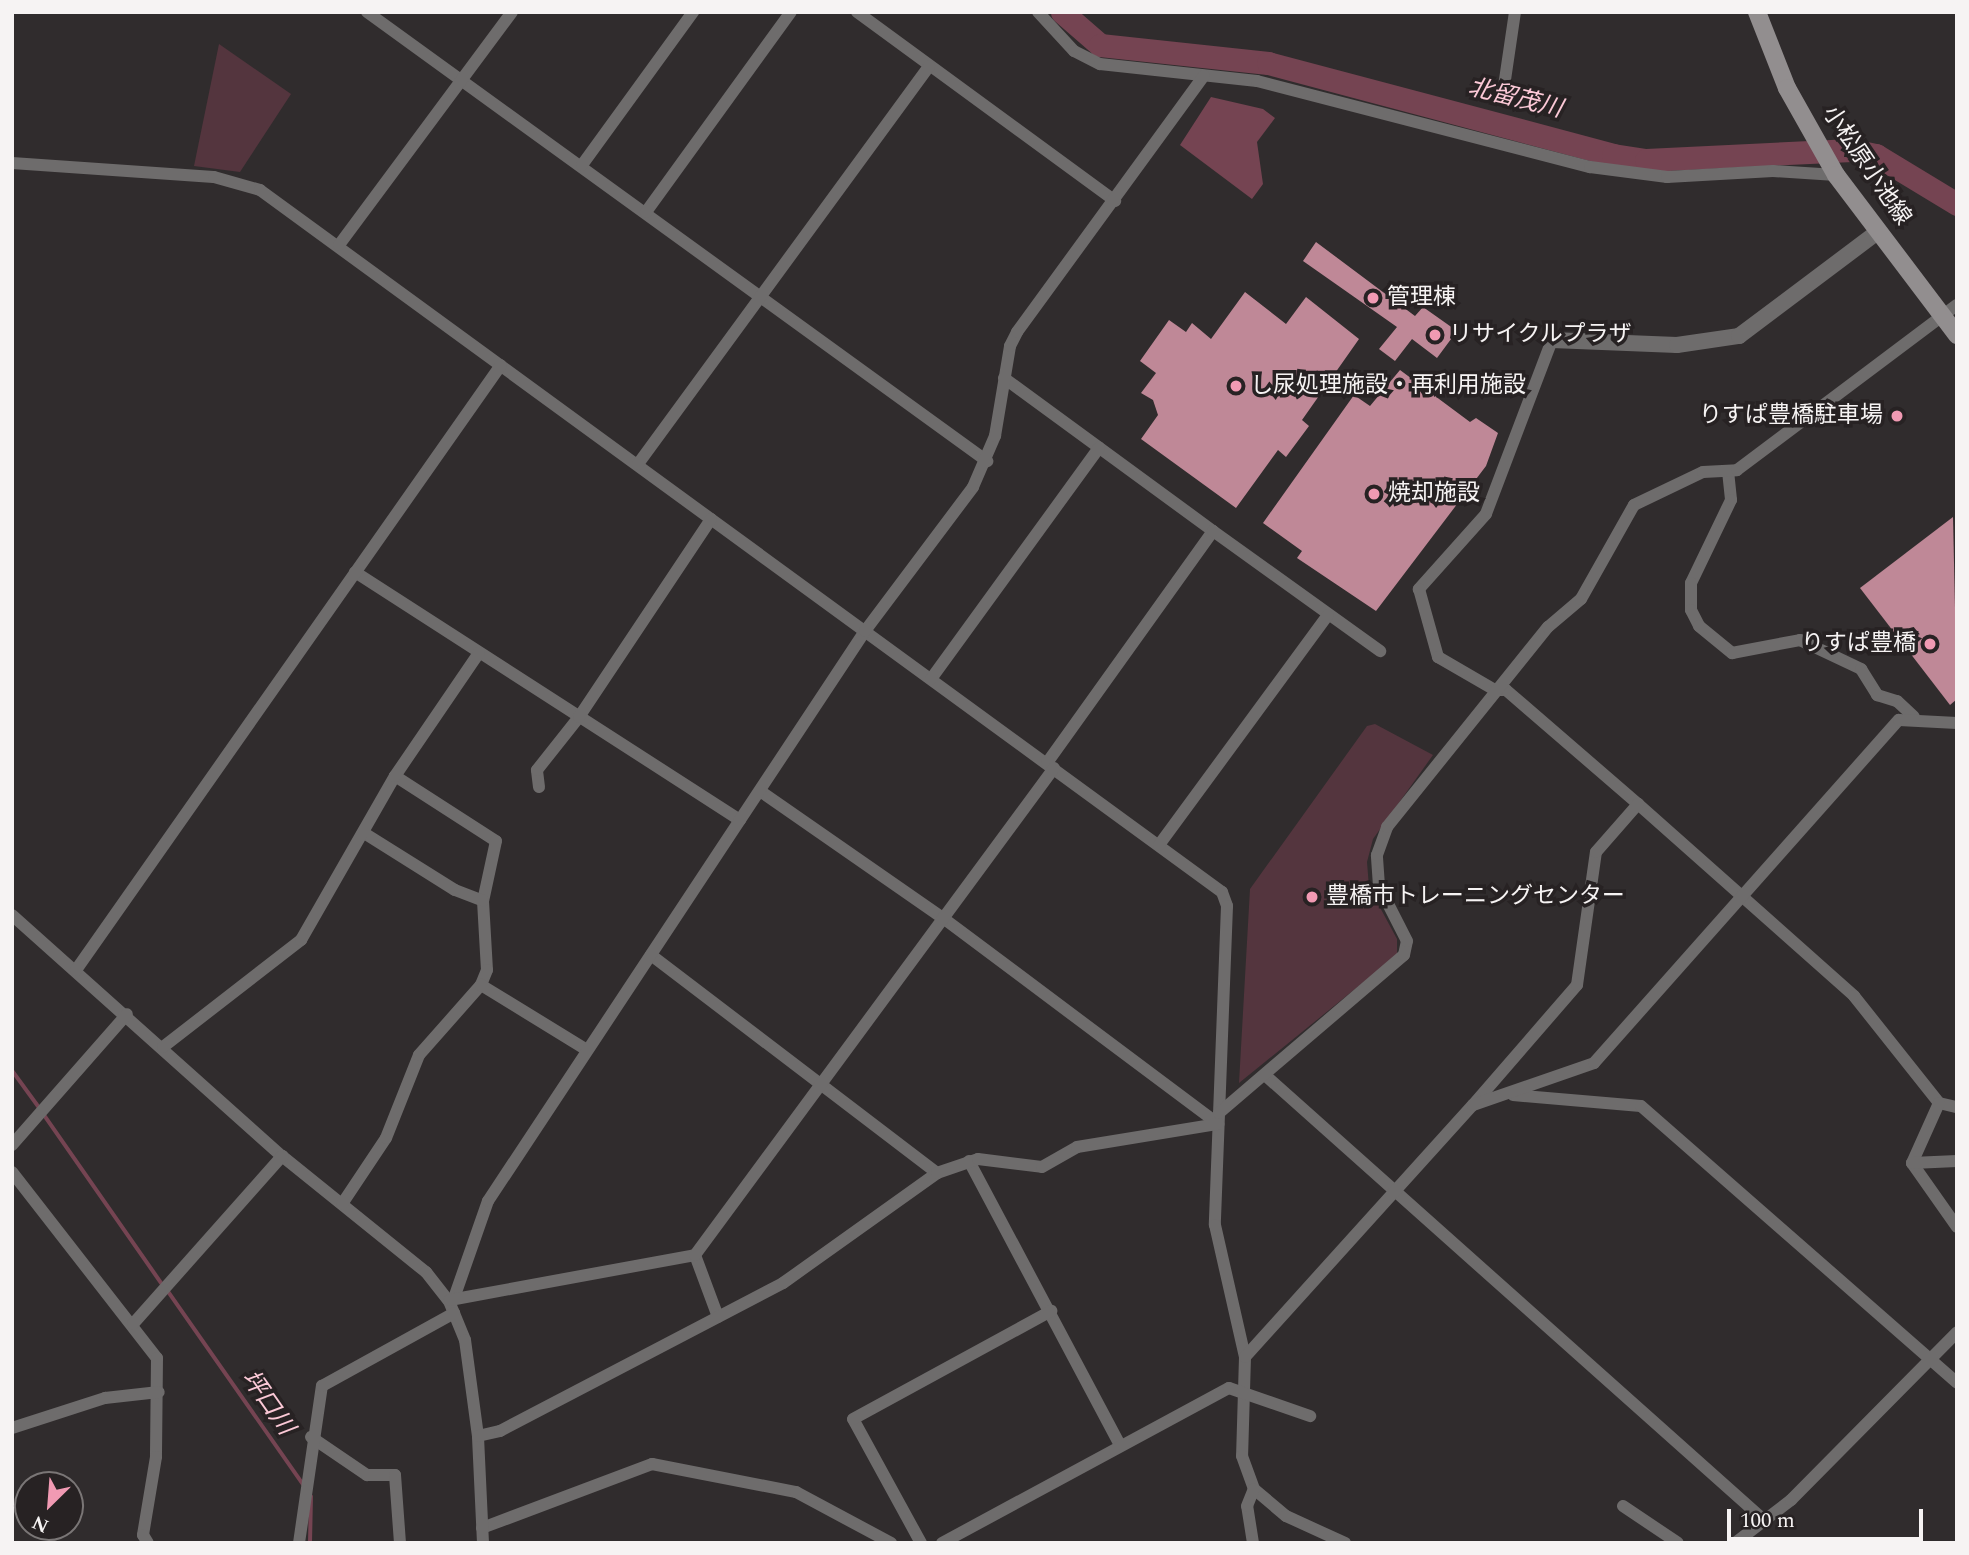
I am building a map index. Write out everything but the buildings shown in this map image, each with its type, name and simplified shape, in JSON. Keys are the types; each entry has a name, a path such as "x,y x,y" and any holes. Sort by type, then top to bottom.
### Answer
{"main road":[{"name":"小松原小池線","path":"1757,12 1787,88 1816,142 1879,231 1950,310 1957,335"}],"street":[{"path":"367,12 582,165 987,461"},
{"path":"339,245 464,81 512,12"},
{"path":"582,165 693,12"},
{"path":"646,212 791,12"},
{"path":"857,12 1115,201"},
{"path":"1038,12 1074,51 1100,64 1257,81 1343,100 1634,176 1834,171"},
{"path":"1502,100 1515,12"},
{"path":"638,464 929,66"},
{"path":"452,1304 488,1201 865,631 987,461 1003,378 1017,331 1205,76"},
{"path":"12,163 238,181 260,190 339,245 1222,892 1227,906 1215,1225 1245,1357 1242,1456 1254,1489 1286,1516 1345,1543"},
{"path":"1879,231 1739,336 1677,345 1552,340 1486,514 1419,589 1438,657 1495,690 1506,690 1638,804 1854,996 1939,1103 1957,1107"},
{"path":"478,1436 500,1431 783,1283 937,1173 969,1161 1042,1167 1077,1147 1219,1118 1404,955 1407,940 1379,886 1377,855 1387,827 1548,626 1586,592 1621,520 1634,505 1703,472 1737,470 1950,310"},
{"path":"76,970 501,365"},
{"path":"1003,378 1380,651"},
{"path":"931,679 1100,448"},
{"path":"1728,471 1731,500 1691,583 1691,610 1699,626 1732,653 1800,640 1861,670 1877,695 1897,701 1914,717"},
{"path":"539,787 537,770 579,717 711,519"},
{"path":"299,1543 311,1437 322,1386 452,1304 695,1255 943,918 1213,531"},
{"path":"355,572 740,820"},
{"path":"1159,845 1328,615"},
{"path":"163,1046 292,952 395,776 480,653"},
{"path":"1473,1105 1513,1095 1594,1063 1899,720 1914,717 1956,723"},
{"path":"342,1204 386,1138 419,1055 481,985 487,970 483,901 496,841 395,776"},
{"path":"760,791 943,918 1219,1118"},
{"path":"1245,1357 1473,1105 1577,985 1597,852 1638,804"},
{"path":"364,833 455,890 483,901"},
{"path":"12,915 163,1046 282,1156 418,1265 452,1304 473,1367 483,1543"},
{"path":"651,955 937,1173"},
{"path":"481,985 587,1050"},
{"path":"12,1145 127,1014"},
{"path":"1266,1076 1764,1520"},
{"path":"1513,1095 1641,1106 1927,1361 1957,1383"},
{"path":"1912,1163 1939,1103"},
{"path":"133,1324 282,1156"},
{"path":"969,1161 1120,1445"},
{"path":"1912,1163 1957,1161"},
{"path":"1912,1163 1957,1227"},
{"path":"12,1172 157,1358 159,1392 143,1535 148,1543"},
{"path":"695,1255 718,1317"},
{"path":"921,1543 853,1419 1051,1311"},
{"path":"1735,1543 1791,1500 1957,1332"},
{"path":"942,1543 1229,1388 1242,1390 1310,1416"},
{"path":"12,1428 105,1398 159,1392"},
{"path":"311,1437 368,1475 396,1475 400,1543"},
{"path":"482,1528 652,1464 796,1492 891,1543"},
{"path":"1253,1543 1247,1506 1254,1489"},
{"path":"1623,1506 1678,1543"}],"shaded area":[{"path":"219,44 291,94 240,172 194,166"},
{"path":"1211,97 1263,109 1275,118 1257,142 1263,184 1252,199 1180,145"},
{"name":"豊橋市トレーニングセンター","path":"1375,724 1433,755 1373,839 1367,862 1369,887 1397,939 1397,955 1239,1083 1250,889 1367,726"}],"waterway":[{"name":"北留茂川","path":"1062,12 1100,45 1268,63 1613,155 1646,160 1852,150 1876,155 1957,204"},
{"name":"坪口川","path":"12,1070 39,1107"},
{"name":"坪口川","path":"45,1116 161,1282"},
{"name":"坪口川","path":"168,1291 303,1484"},
{"name":"坪口川","path":"310,1543 311,1497"}],"place":[{"name":"管理棟","path":"1373,298"},
{"name":"リサイクルプラザ","path":"1435,335"},
{"name":"し尿処理施設・再利用施設","path":"1236,386"},
{"name":"りすぱ豊橋駐車場","path":"1897,416"},
{"name":"焼却施設","path":"1374,494"},
{"name":"りすぱ豊橋","path":"1930,644"},
{"name":"豊橋市トレーニングセンター","path":"1312,897"}]}
